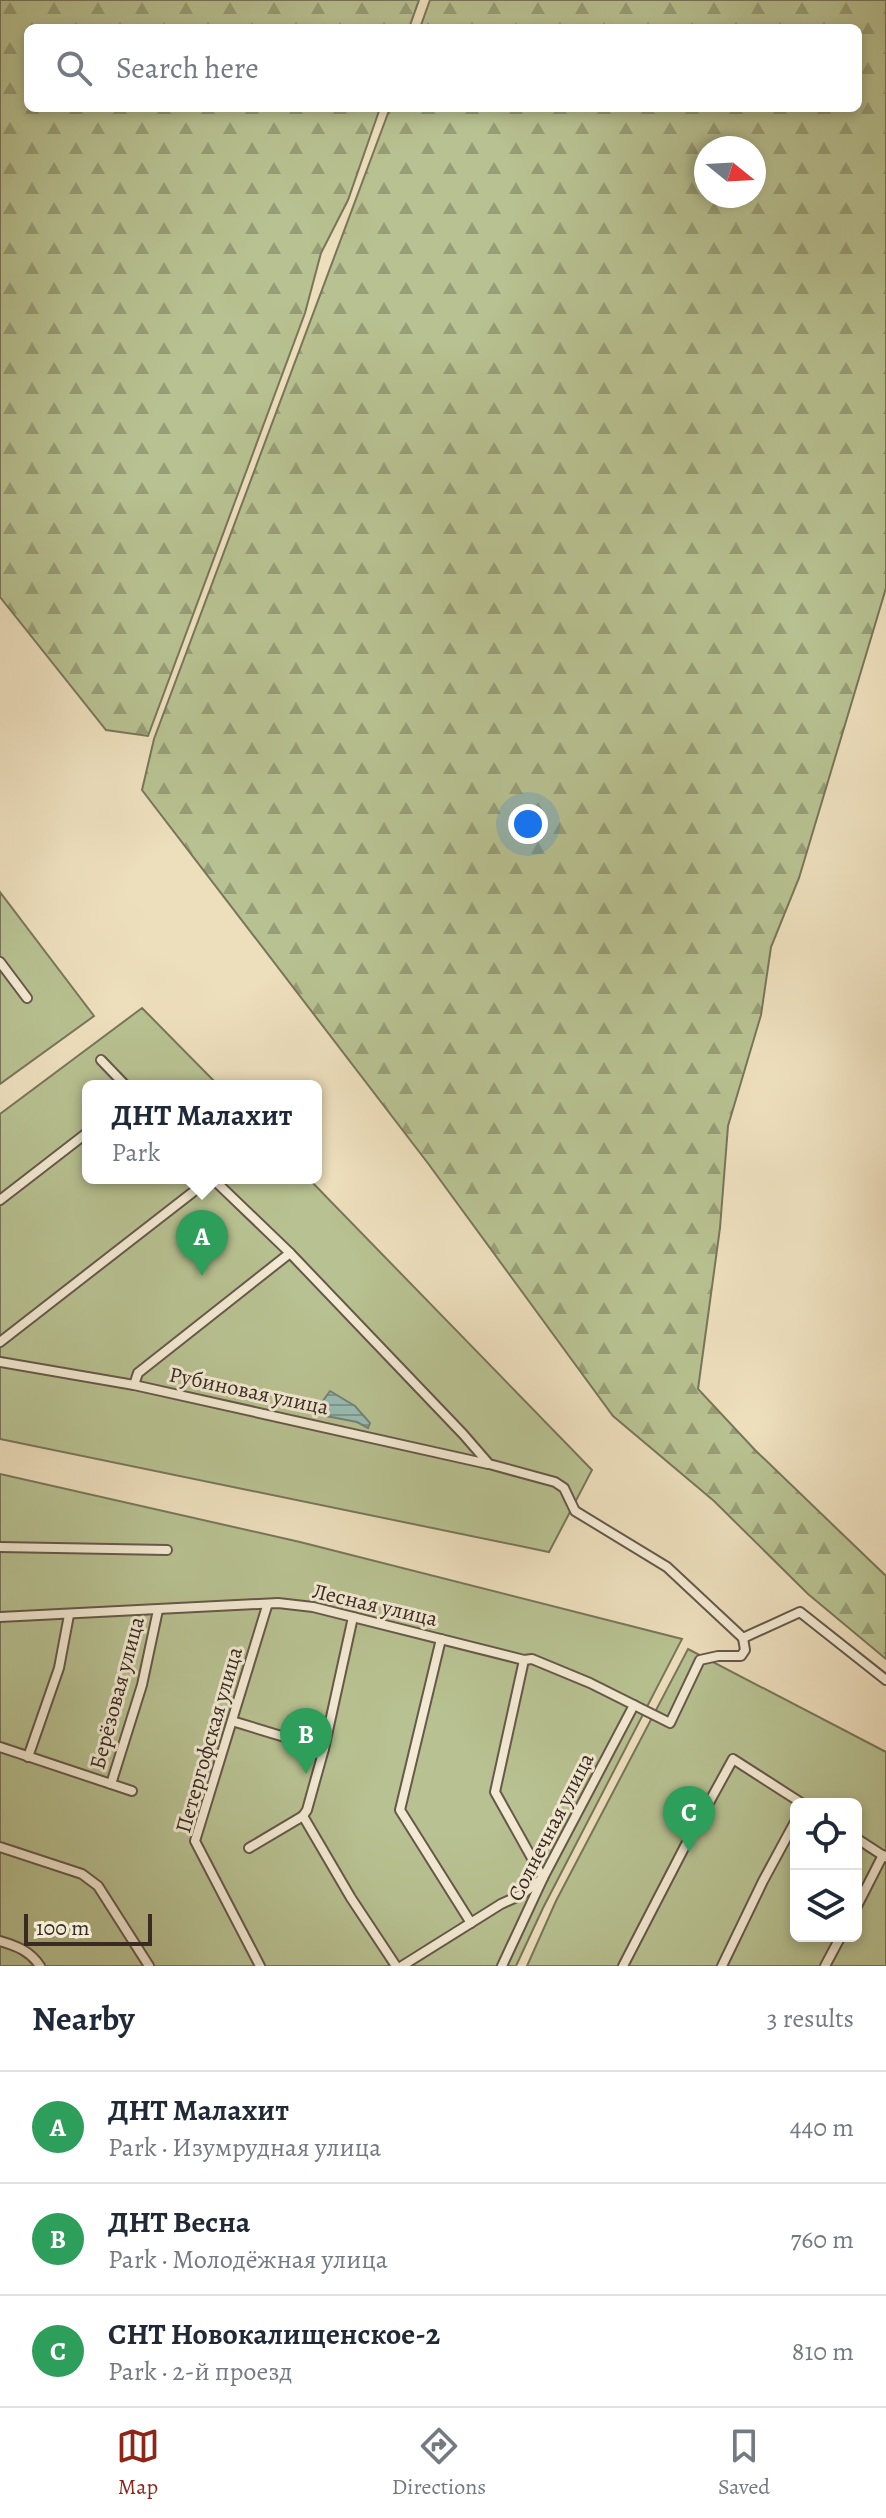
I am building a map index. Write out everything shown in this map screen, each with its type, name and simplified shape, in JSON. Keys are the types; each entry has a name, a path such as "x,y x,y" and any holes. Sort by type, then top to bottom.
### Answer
{"street":[{"path":"2,968 27,998"},
{"path":"101,1060 120,1080"},
{"path":"0,1200 82,1137"},
{"path":"0,1342 204,1184"},
{"path":"218,1184 290,1253 489,1464"},
{"path":"134,1385 138,1373 290,1253"},
{"name":"Рубиновая улица","path":"0,1362 134,1385 489,1464 555,1482 564,1488 575,1511 667,1567 743,1638"},
{"path":"0,1547 167,1550"},
{"name":"Лесная улица","path":"0,1617 267,1606 278,1603 313,1607 524,1660 532,1659 670,1723 700,1660 741,1656 745,1650 743,1638"},
{"name":"Петергофская улица","path":"260,1966 195,1841 267,1606"},
{"name":"Берёзовая улица","path":"111,1784 142,1685 158,1610"},
{"path":"743,1638 800,1612 886,1680"},
{"path":"28,1757 59,1668 69,1615"},
{"path":"249,1848 303,1816 307,1810 353,1617"},
{"path":"441,1639 400,1810 471,1923"},
{"path":"303,1816 351,1898 399,1966 521,1895 543,1878 495,1792 524,1660"},
{"name":"Солнечная улица","path":"502,1966 543,1878 634,1705"},
{"path":"232,1721 324,1749"},
{"path":"0,1747 132,1791"},
{"path":"623,1966 733,1759 794,1798"},
{"path":"722,1966 790,1831"},
{"path":"862,1842 884,1856 862,1897"},
{"path":"0,1847 82,1874 98,1886 149,1966"},
{"path":"0,1941 21,1948 40,1966"},
{"path":"825,1966 838,1942"}],"green space":[{"path":"0,0 419,0 410,24 24,24 24,112 379,112 348,200 321,253 305,313 148,736 106,730 0,597"},
{"path":"430,0 886,0 886,588 799,878 771,947 761,1015 728,1126 720,1228 698,1389 755,1450 886,1576 886,1659 808,1594 714,1501 613,1416 427,1162 142,790 154,739 389,112 862,112 862,24 421,24"},
{"path":"0,892 94,1016 0,1084"},
{"path":"142,1008 213,1080 82,1080 82,1184 314,1184 592,1470 549,1552 0,1439 0,1114"},
{"path":"0,1474 300,1542 682,1639 516,1966 0,1966"},
{"path":"688,1649 886,1752 886,1966 527,1966 556,1901"}],"water":[{"path":"330,1391 355,1406 370,1423 368,1428 357,1422 316,1414"}],"place":[{"name":"ДНТ Малахит","path":"202,1276"},
{"name":"ДНТ Весна","path":"306,1774"},
{"name":"СНТ Новокалищенское-2","path":"689,1852"}]}
